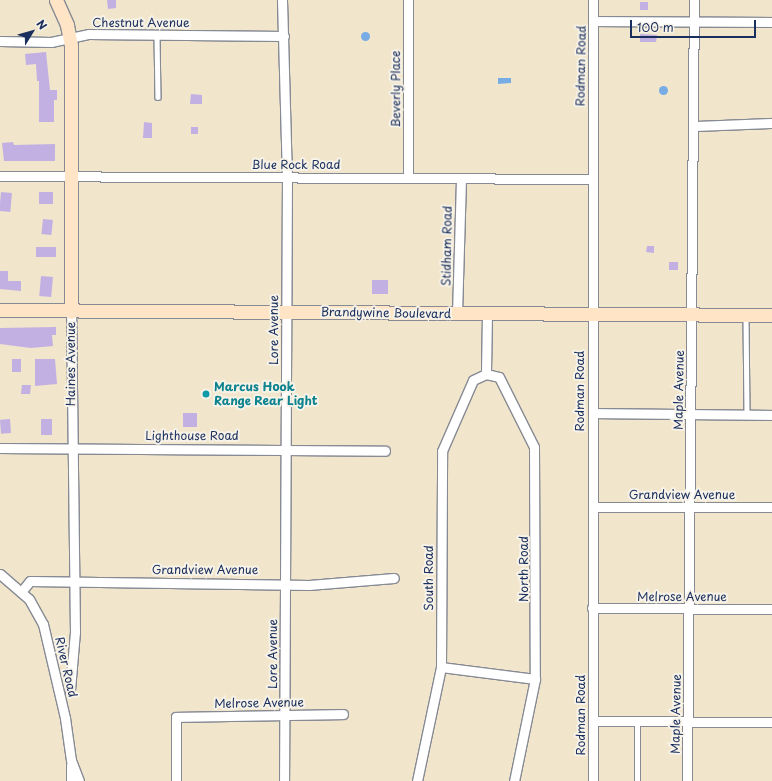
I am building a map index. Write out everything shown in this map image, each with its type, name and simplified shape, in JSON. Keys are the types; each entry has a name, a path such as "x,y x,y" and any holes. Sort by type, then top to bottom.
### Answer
{"street":[{"name":"Haines Avenue","path":"56,0 70,38 73,176 71,448 75,632 70,690"},
{"name":"Lore Avenue","path":"282,0 287,177 284,449 284,781"},
{"name":"Beverly Place","path":"408,0 408,177"},
{"name":"Rodman Road","path":"593,0 593,781"},
{"name":"Maple Avenue","path":"687,781 694,0"},
{"path":"593,21 772,22"},
{"name":"Chestnut Avenue","path":"0,41 51,42 89,34 284,36"},
{"path":"694,126 772,123"},
{"name":"Blue Rock Road","path":"0,176 592,179"},
{"name":"Stidham Road","path":"457,314 460,178"},
{"name":"Brandywine Boulevard","path":"0,310 71,312 772,315"},
{"path":"486,374 487,314"},
{"name":"South Road","path":"417,781 441,667 442,451 473,380 486,374"},
{"name":"North Road","path":"486,374 499,377 534,447 535,679 514,781"},
{"path":"593,413 772,415"},
{"name":"Lighthouse Road","path":"0,448 284,449 385,451"},
{"name":"Grandview Avenue","path":"592,507 772,507"},
{"name":"River Road","path":"0,574 21,592 35,608 46,633 66,718 72,760 79,781"},
{"name":"Grandview Avenue","path":"21,592 30,581 324,584 394,578"},
{"name":"Melrose Avenue","path":"592,608 772,609"},
{"path":"441,667 535,679"},
{"name":"Melrose Avenue","path":"176,781 176,717 343,714"},
{"path":"594,721 772,722"},
{"path":"71,781 72,760"}],"lane":[{"path":"157,35 158,97"},
{"path":"746,315 747,414"},
{"path":"637,722 637,781"}],"water":[{"path":"365,31 370,36 365,41 360,36"},
{"path":"498,78 511,78 511,83 498,84"},
{"path":"663,85 668,90 663,95 658,90"}],"building":[{"path":"107,0 116,0 116,8 108,9"},
{"path":"640,2 648,2 648,10 640,10"},
{"path":"640,34 657,35 656,42 640,42"},
{"path":"46,52 50,90 57,90 57,100 54,100 54,122 39,122 39,81 37,81 36,64 26,65 25,54"},
{"path":"191,94 202,95 202,104 190,104"},
{"path":"144,122 152,123 152,138 143,138"},
{"path":"191,127 198,127 198,134 191,134"},
{"path":"13,142 14,145 55,144 55,161 4,161 2,143"},
{"path":"1,192 12,193 10,212 0,211"},
{"path":"39,192 53,192 53,204 39,204"},
{"path":"43,219 53,220 51,235 41,234"},
{"path":"647,246 654,246 654,253 646,252"},
{"path":"36,247 56,247 56,257 36,257"},
{"path":"669,262 678,262 678,270 669,270"},
{"path":"0,271 8,271 8,281 21,281 21,291 0,289"},
{"path":"41,276 53,277 51,297 39,296"},
{"path":"372,280 388,280 388,294 372,294"},
{"path":"56,327 56,335 52,335 53,346 31,348 0,344 0,328"},
{"path":"12,359 21,359 21,372 12,372"},
{"path":"35,359 55,359 57,384 35,386"},
{"path":"22,385 31,385 30,394 21,394"},
{"path":"183,413 197,413 197,427 183,427"},
{"path":"10,419 11,433 1,434 0,420"},
{"path":"41,419 52,419 52,435 41,435"}],"place":[{"name":"Marcus Hook Range Rear Light","path":"206,394"}]}
